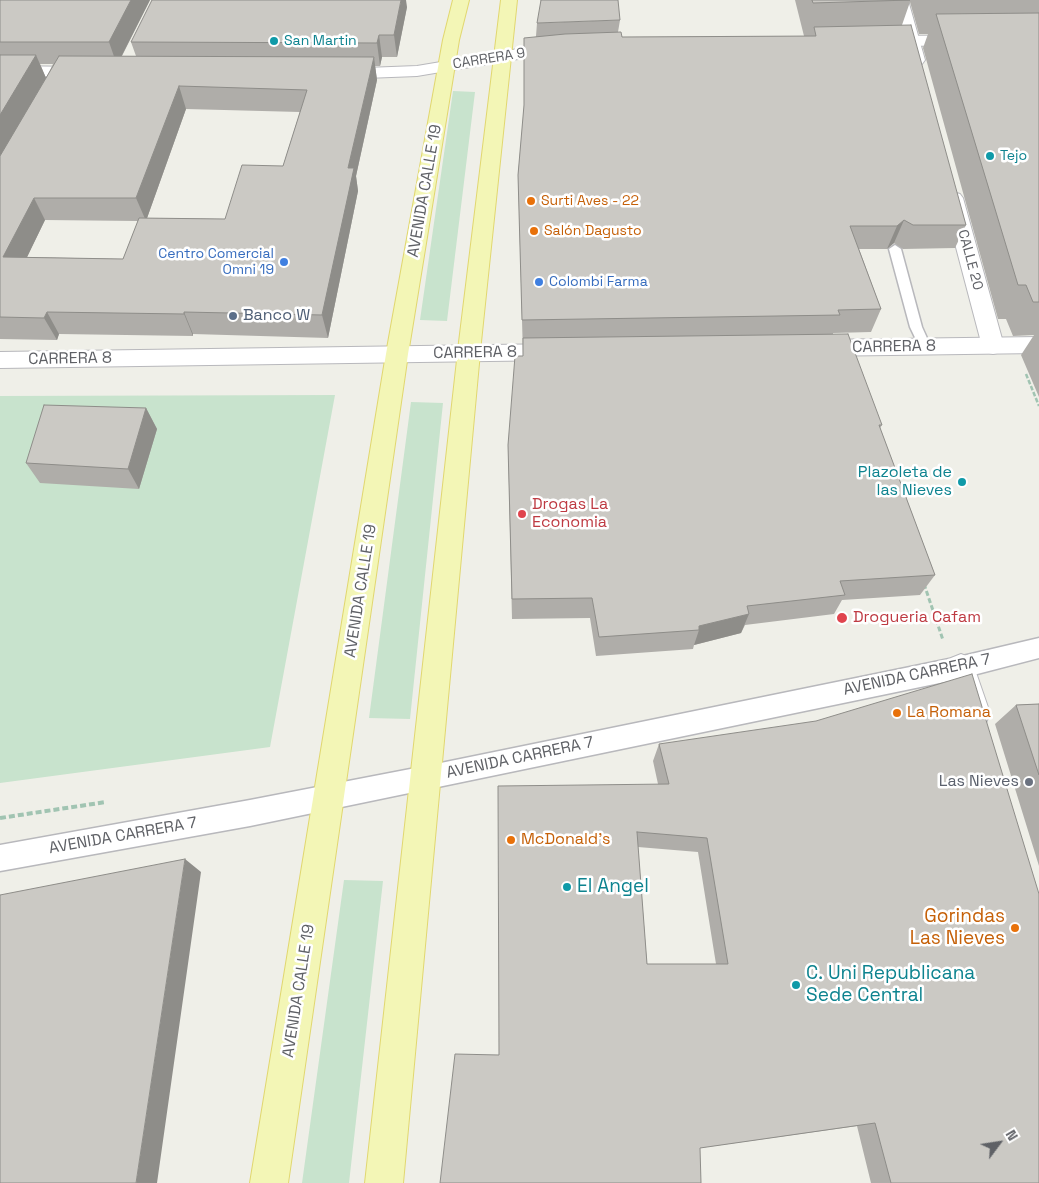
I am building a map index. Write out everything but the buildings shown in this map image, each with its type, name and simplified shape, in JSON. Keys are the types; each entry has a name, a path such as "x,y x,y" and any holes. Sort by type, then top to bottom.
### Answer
{"main road":[{"name":"AVENIDA CALLE 19","path":"269,1183 397,354 446,66 461,0"},
{"path":"384,1183 469,353 509,0"}],"street":[{"path":"900,0 921,80"},
{"path":"858,42 1039,40"},
{"name":"CARRERA 9","path":"328,74 394,72 446,66 524,53 572,49"},
{"path":"0,71 107,72"},
{"path":"52,88 61,71"},
{"name":"CALLE 20","path":"949,185 993,346"},
{"name":"CARRERA 8","path":"794,349 1039,346"},
{"name":"CARRERA 8","path":"0,360 579,352"},
{"name":"AVENIDA CARRERA 7","path":"0,858 426,778 957,668 1039,648"},
{"path":"957,668 983,741"}],"lane":[{"path":"895,249 916,327 925,347"}],"path":[{"path":"924,582 957,668"}],"green space":[{"path":"453,91 475,92 447,321 420,320"},
{"path":"335,395 270,747 0,783 0,396"},
{"path":"411,402 443,403 410,719 369,718"},
{"path":"344,880 383,881 349,1183 302,1183"}],"place":[{"name":"San Martin","path":"274,41"},
{"name":"Tejo","path":"990,156"},
{"name":"Surti Aves - 22","path":"531,201"},
{"name":"Salón Dagusto","path":"534,231"},
{"name":"Centro Comercial Omni 19","path":"284,262"},
{"name":"Colombi Farma","path":"539,282"},
{"name":"Banco W","path":"233,316"},
{"name":"Plazoleta de las Nieves","path":"962,482"},
{"name":"Drogas La Economia","path":"522,514"},
{"name":"Drogueria Cafam","path":"842,618"},
{"name":"La Romana","path":"897,713"},
{"name":"Las Nieves","path":"1029,782"},
{"name":"McDonald's","path":"511,840"},
{"name":"El Angel","path":"567,887"},
{"name":"Gorindas Las Nieves","path":"1015,928"},
{"name":"C. Uni Republicana Sede Central","path":"796,985"}]}
